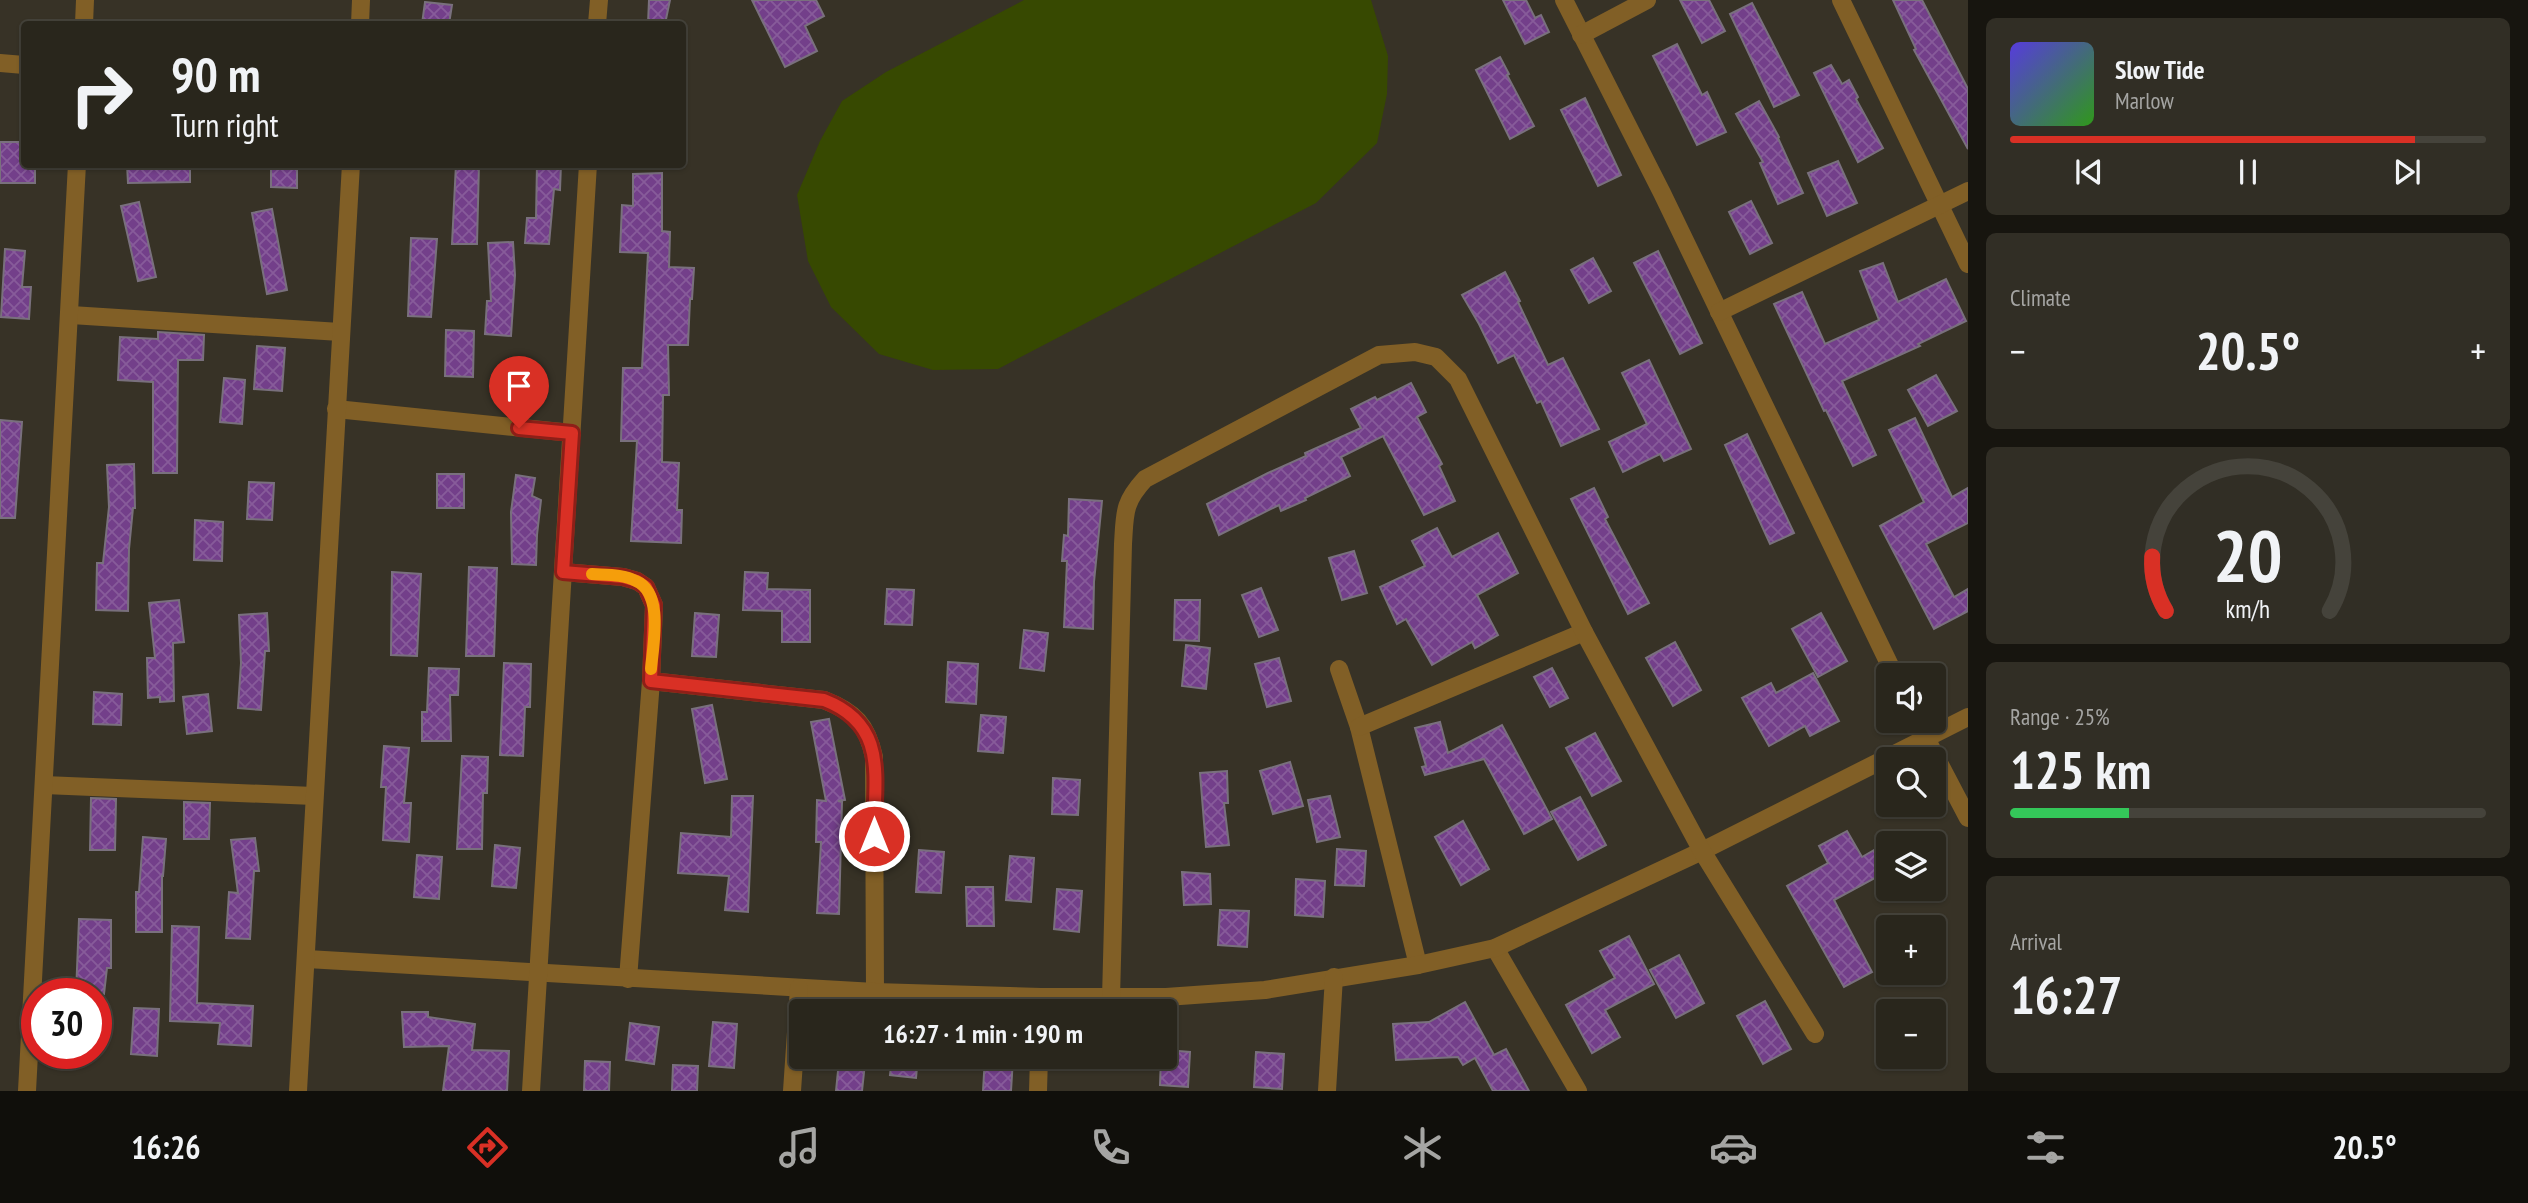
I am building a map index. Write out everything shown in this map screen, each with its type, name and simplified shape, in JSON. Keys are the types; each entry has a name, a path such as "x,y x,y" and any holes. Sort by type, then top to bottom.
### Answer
{"street":[{"path":"84,21 85,0"},
{"path":"360,21 361,0"},
{"path":"597,21 599,0"},
{"path":"1564,0 1662,192 1889,663"},
{"path":"1581,35 1647,0"},
{"path":"1840,0 1968,264"},
{"path":"0,63 21,65"},
{"path":"27,1091 77,168"},
{"path":"298,1091 351,168"},
{"path":"531,1091 536,974 588,168"},
{"path":"1719,312 1968,191"},
{"path":"71,315 340,332"},
{"path":"1111,998 1123,544 1125,513 1130,495 1145,480 1378,355 1415,352 1436,357 1458,379 1584,632 1702,851 1815,1034"},
{"path":"337,409 572,433"},
{"path":"563,572 623,577 637,581 646,587 654,605 651,681 628,979"},
{"path":"1359,727 1584,632"},
{"path":"1339,669 1359,727 1418,965"},
{"path":"651,681 824,700 843,707 859,720 870,738 874,757 875,992"},
{"path":"1099,999 1265,990 1418,965 1495,948 1702,851 1968,717"},
{"path":"1923,733 1968,818"},
{"path":"44,785 314,796"},
{"path":"1495,948 1578,1091"},
{"path":"307,959 972,999"},
{"path":"1327,1091 1334,977"},
{"path":"792,1091 799,988"},
{"path":"1038,1091 1039,1069"}],"green space":[{"path":"1024,0 1371,0 1388,56 1387,94 1377,143 1316,203 998,369 933,370 879,354 831,307 808,261 797,195 820,141 842,101 886,72"}],"building":[{"path":"649,0 670,0 666,21 648,21"},
{"path":"752,0 816,0 824,16 805,26 817,51 785,67"},
{"path":"1503,0 1526,0 1535,18 1541,15 1549,32 1525,44"},
{"path":"1680,0 1709,0 1725,31 1702,43"},
{"path":"1893,0 1922,0 1968,89 1968,149 1914,50 1916,49"},
{"path":"425,2 452,5 449,21 422,21"},
{"path":"1752,3 1799,95 1774,107 1730,14"},
{"path":"1677,44 1702,95 1707,92 1726,132 1697,145 1653,56"},
{"path":"1500,57 1534,126 1510,139 1476,70"},
{"path":"1831,65 1842,84 1849,80 1858,97 1856,99 1883,148 1858,162 1814,73"},
{"path":"1585,98 1621,175 1598,186 1561,110"},
{"path":"1759,101 1779,137 1803,193 1778,204 1760,163 1763,162 1736,114"},
{"path":"0,142 21,142 21,168 35,168 35,183 0,183"},
{"path":"1838,161 1857,203 1827,216 1808,173"},
{"path":"127,168 190,168 190,182 128,183"},
{"path":"271,168 297,168 297,188 271,187"},
{"path":"456,168 479,168 477,244 452,244"},
{"path":"537,168 561,168 560,190 554,189 549,244 525,243 527,218 536,218"},
{"path":"662,173 662,231 670,232 669,267 694,268 688,345 668,345 669,395 663,395 662,462 679,463 677,510 682,510 681,543 631,541 637,441 621,441 623,368 642,368 648,253 620,252 622,205 633,206 633,174"},
{"path":"1751,201 1772,243 1750,254 1729,212"},
{"path":"139,202 156,277 138,281 121,206"},
{"path":"272,209 287,290 267,294 252,213"},
{"path":"411,238 437,239 431,317 408,316"},
{"path":"513,242 515,275 511,336 485,334 487,301 491,301 488,243"},
{"path":"5,249 25,251 22,287 31,287 29,319 1,317"},
{"path":"1658,251 1702,343 1680,354 1634,263"},
{"path":"1593,258 1611,291 1589,303 1571,270"},
{"path":"1883,263 1898,302 1946,279 1966,321 1918,344 1920,346 1842,381 1876,455 1853,466 1774,304 1802,292 1825,344 1879,320 1860,271"},
{"path":"1505,272 1548,365 1563,358 1599,429 1561,446 1541,401 1537,403 1514,355 1498,363 1462,295"},
{"path":"446,330 474,331 473,377 445,376"},
{"path":"158,332 204,335 203,360 178,360 177,473 153,473 153,382 118,380 120,337 158,339"},
{"path":"257,346 285,348 282,391 254,389"},
{"path":"1649,360 1691,449 1664,461 1660,454 1623,472 1609,442 1647,424 1622,373"},
{"path":"1936,375 1957,411 1928,426 1908,390"},
{"path":"224,378 245,380 242,424 220,422"},
{"path":"1411,383 1426,412 1417,417 1442,464 1439,466 1455,501 1424,515 1383,436 1341,457 1350,476 1305,498 1306,500 1281,511 1279,505 1219,535 1207,504 1306,456 1305,453 1361,428 1351,409"},
{"path":"1915,418 1952,497 1968,488 1968,523 1926,544 1954,597 1968,589 1968,611 1934,629 1880,526 1924,502 1889,430"},
{"path":"0,420 22,422 15,518 0,518"},
{"path":"1747,434 1794,533 1770,544 1725,445"},
{"path":"134,464 135,508 129,549 128,611 96,610 97,563 103,563 109,507 107,465"},
{"path":"437,474 464,474 464,508 437,508"},
{"path":"516,475 535,478 532,496 541,500 536,565 512,564 511,512"},
{"path":"249,482 274,483 272,520 247,519"},
{"path":"1594,488 1608,517 1605,519 1649,603 1628,614 1571,499"},
{"path":"1069,499 1102,501 1094,582 1093,629 1064,627 1067,561 1062,561 1064,535 1068,536"},
{"path":"195,520 223,522 222,561 194,560"},
{"path":"1437,528 1452,557 1498,533 1518,573 1477,595 1498,635 1475,648 1472,642 1432,665 1406,619 1397,624 1380,587 1425,566 1412,541"},
{"path":"1354,551 1367,593 1342,600 1329,558"},
{"path":"469,567 497,568 494,656 466,656"},
{"path":"392,572 421,574 417,656 391,655"},
{"path":"745,572 768,573 767,589 810,590 810,642 782,642 782,611 743,610"},
{"path":"1261,588 1278,630 1259,637 1242,595"},
{"path":"887,589 914,590 912,625 885,624"},
{"path":"179,600 184,642 173,643 174,701 160,702 160,697 148,698 147,658 155,658 149,603"},
{"path":"1175,600 1200,600 1199,641 1174,640"},
{"path":"267,613 269,651 265,651 261,710 238,708 241,663 239,615"},
{"path":"695,613 719,615 716,657 692,656"},
{"path":"1821,613 1847,661 1818,677 1792,629"},
{"path":"1024,630 1048,633 1044,671 1020,668"},
{"path":"1675,642 1701,690 1673,706 1646,658"},
{"path":"1186,645 1210,648 1206,689 1182,686"},
{"path":"1279,658 1291,701 1267,707 1255,664"},
{"path":"948,662 978,664 976,704 946,702"},
{"path":"504,663 531,664 530,707 525,707 523,756 500,755"},
{"path":"429,668 459,669 458,695 450,695 451,741 422,741 422,712 427,712"},
{"path":"1552,668 1568,698 1550,707 1534,677"},
{"path":"1813,673 1839,721 1810,736 1805,726 1769,746 1742,698 1771,683 1776,693"},
{"path":"94,692 122,694 121,725 93,724"},
{"path":"208,694 212,731 187,734 183,697"},
{"path":"712,705 727,779 705,783 692,709"},
{"path":"981,715 1006,717 1003,753 978,751"},
{"path":"829,719 845,800 838,801 842,802 839,914 817,913 821,842 816,842 817,800 826,801 811,722"},
{"path":"1440,722 1448,753 1502,725 1552,819 1524,834 1484,759 1425,775 1422,767 1426,766 1415,728"},
{"path":"1595,733 1621,781 1592,796 1566,748"},
{"path":"384,746 409,748 404,803 411,803 409,842 383,840 386,787 381,787"},
{"path":"462,756 488,757 487,793 483,793 482,849 457,849"},
{"path":"1290,762 1303,806 1273,814 1260,771"},
{"path":"1227,771 1228,803 1224,803 1229,845 1206,847 1200,773"},
{"path":"1053,778 1080,780 1078,815 1052,814"},
{"path":"732,796 753,796 748,912 725,910 729,876 678,873 681,833 731,837"},
{"path":"1330,796 1340,837 1317,842 1308,800"},
{"path":"1580,797 1606,845 1578,860 1551,812"},
{"path":"91,798 116,799 115,850 90,850"},
{"path":"184,802 210,803 209,839 184,839"},
{"path":"1463,821 1489,869 1461,885 1435,837"},
{"path":"1847,831 1862,857 1876,849 1876,877 1834,900 1872,972 1844,987 1787,886 1828,863 1819,846"},
{"path":"143,837 166,839 162,876 162,932 136,932 136,892 139,892"},
{"path":"255,838 259,871 254,871 250,939 226,938 229,892 238,893 231,840"},
{"path":"495,845 520,848 516,888 492,886"},
{"path":"1337,849 1366,851 1364,886 1335,885"},
{"path":"919,850 944,852 941,893 916,892"},
{"path":"417,855 442,857 439,899 414,897"},
{"path":"1010,856 1034,858 1031,902 1006,900"},
{"path":"1182,872 1210,874 1211,904 1184,905"},
{"path":"1296,879 1325,881 1323,917 1295,915"},
{"path":"966,887 993,887 994,926 967,926"},
{"path":"1057,889 1082,891 1079,932 1054,929"},
{"path":"1220,910 1249,911 1247,947 1218,945"},
{"path":"79,919 111,920 111,968 107,968 106,978 77,978"},
{"path":"172,926 199,927 197,1003 253,1006 251,1046 218,1044 220,1023 170,1021"},
{"path":"1629,936 1654,984 1605,1010 1620,1037 1592,1053 1566,1005 1615,978 1600,951"},
{"path":"1679,955 1704,1003 1676,1018 1650,970"},
{"path":"1765,1001 1791,1049 1763,1064 1737,1016"},
{"path":"1465,1002 1494,1055 1506,1049 1529,1091 1493,1091 1475,1058 1463,1065 1458,1057 1396,1060 1393,1024 1429,1022"},
{"path":"134,1008 159,1009 157,1056 131,1054"},
{"path":"402,1012 428,1012 428,1017 475,1024 472,1050 509,1051 507,1091 443,1091 449,1046 404,1047"},
{"path":"713,1022 737,1024 734,1068 709,1066"},
{"path":"630,1023 659,1027 654,1064 626,1060"},
{"path":"1177,1051 1190,1052 1188,1087 1160,1085 1161,1069 1177,1069"},
{"path":"1256,1052 1284,1054 1282,1089 1254,1087"},
{"path":"585,1061 610,1062 609,1091 584,1091"},
{"path":"673,1065 698,1066 697,1091 672,1091"},
{"path":"838,1069 864,1069 862,1091 836,1091"},
{"path":"891,1069 917,1069 916,1078 890,1075"},
{"path":"984,1069 1012,1069 1011,1091 983,1091"}],"slow traffic":[{"path":"592,574 637,581 646,587 651,595 654,605 651,669"}],"route":[{"path":"519,428 572,433 563,572 623,577 646,587 654,605 651,681 824,700 843,707 859,720 870,738 874,757 874,836"}]}
